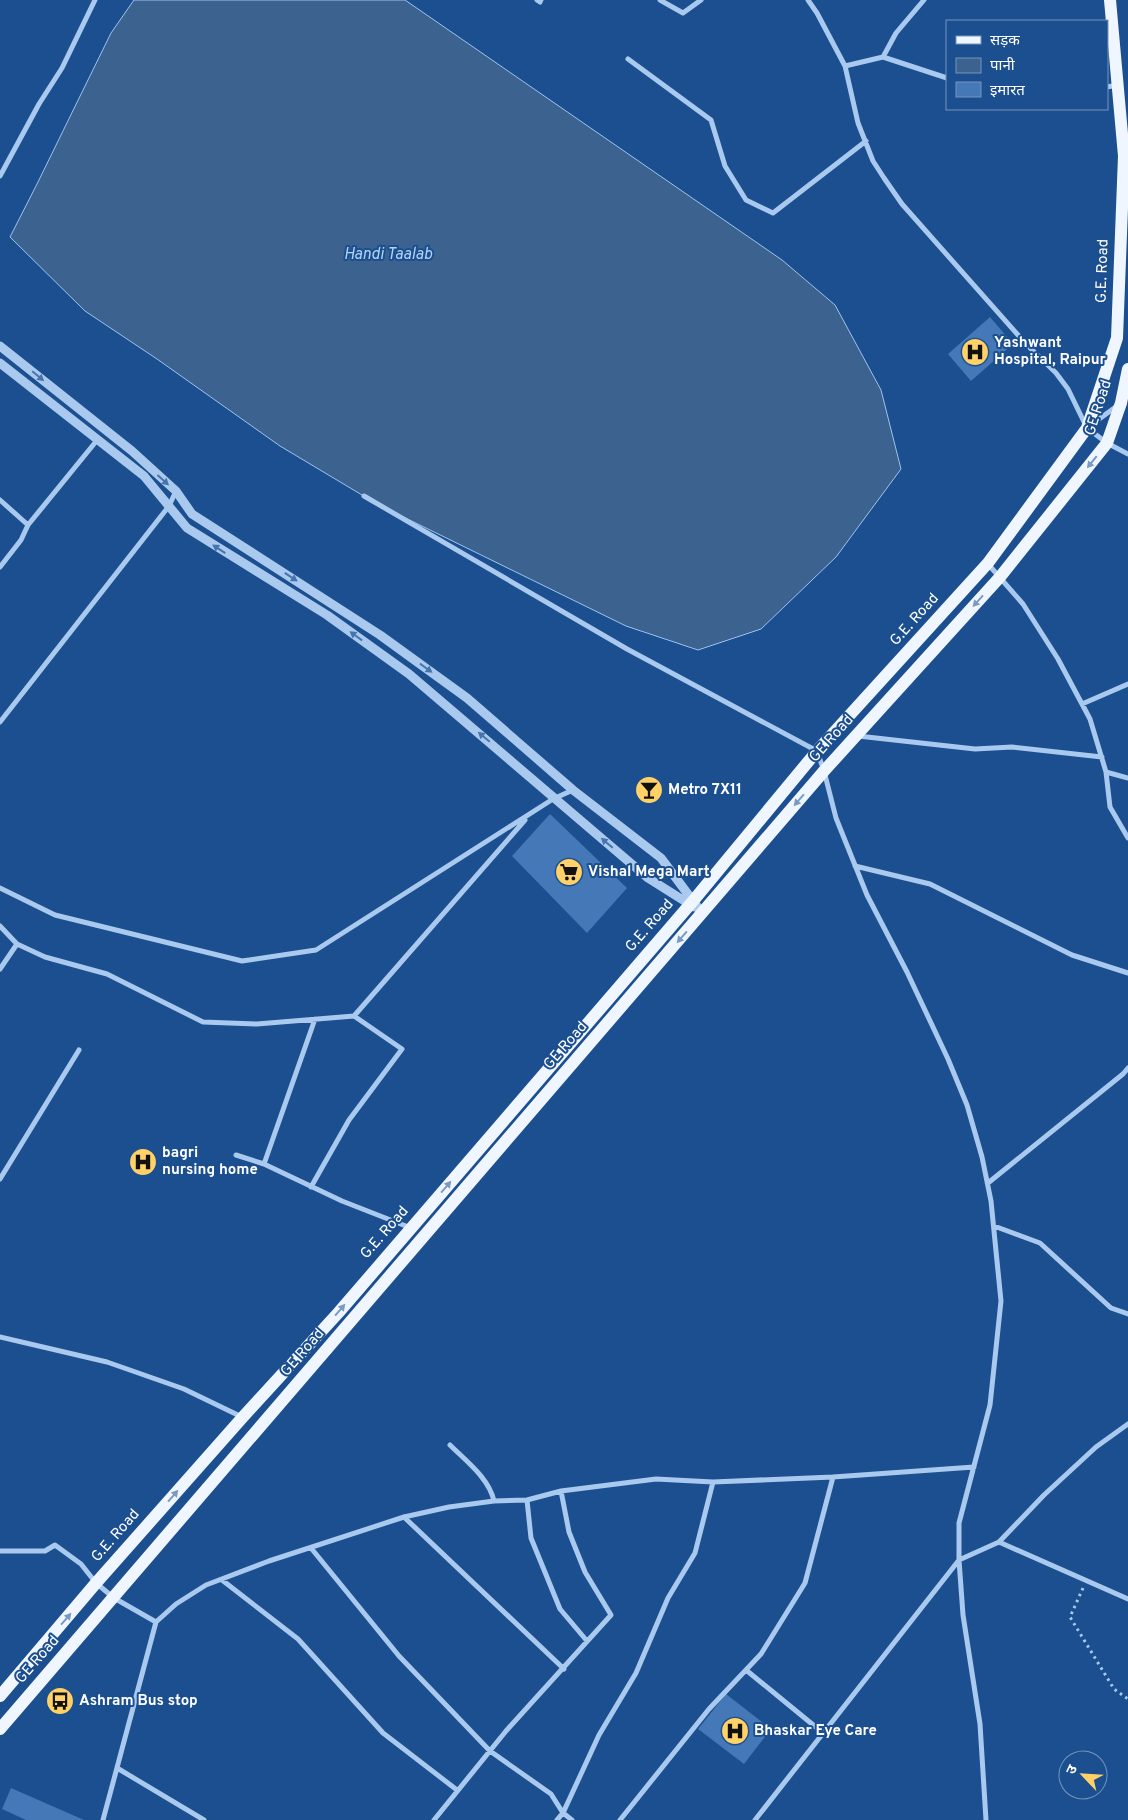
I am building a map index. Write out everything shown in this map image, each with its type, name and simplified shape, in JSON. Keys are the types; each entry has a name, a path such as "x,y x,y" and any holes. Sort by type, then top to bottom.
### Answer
{"main road":[{"name":"G.E. Road","path":"0,1696 96,1583 339,1312 691,903 817,751 988,564 1087,428 1117,338 1124,156 1112,86 1110,0"},
{"name":"GE Road","path":"0,1729 824,771 1000,577 1107,442 1124,398 1128,369"}],"street":[{"path":"0,176 39,104 62,68 95,0"},
{"path":"537,0 540,2 541,0"},
{"path":"660,0 683,13 702,0"},
{"path":"808,0 821,20 845,66 858,123 873,161 902,204 1025,343 1056,373 1068,389 1087,428 1128,454"},
{"path":"883,57 896,33 924,0"},
{"path":"845,66 883,57 946,78"},
{"path":"628,59 711,120 725,166 746,200 773,213 866,141"},
{"path":"0,346 132,451 176,491 192,514 380,635 467,698 573,790 661,858 691,903"},
{"path":"0,363 144,476 187,528 327,615 409,674 553,799 648,878 691,903 702,913"},
{"path":"1087,428 1124,398"},
{"path":"0,568 21,540 28,525 98,439"},
{"path":"0,722 169,506 176,491"},
{"path":"364,496 627,649 817,751 836,818 867,895 907,972 948,1059 967,1105 988,1184 1001,1301 990,1405 960,1523 959,1560 966,1633 980,1724 986,1820"},
{"path":"0,500 28,525"},
{"path":"988,564 1023,604 1058,659 1090,719 1106,772 1110,807 1128,838"},
{"path":"1082,704 1128,684"},
{"path":"856,736 975,748 1012,747 1102,756"},
{"path":"1106,772 1128,778"},
{"path":"0,888 55,915 242,961 316,950 553,799 573,790"},
{"path":"354,1016 528,816"},
{"path":"855,866 930,884 1072,955 1128,973"},
{"path":"0,926 17,944 46,957 107,974 203,1022 257,1024 354,1016 402,1049 349,1120 311,1187"},
{"path":"0,969 17,944"},
{"path":"264,1164 315,1019"},
{"path":"0,1179 79,1050"},
{"path":"988,1184 1128,1068"},
{"path":"236,1155 264,1164 342,1202 411,1228"},
{"path":"994,1226 1040,1243 1111,1308 1128,1314"},
{"path":"0,1337 107,1362 184,1389 242,1418"},
{"path":"754,1820 959,1560 999,1542 1044,1495 1096,1447 1128,1424"},
{"path":"450,1445 475,1470 492,1491 494,1501"},
{"path":"103,1820 156,1622 176,1604 206,1585 269,1561 404,1517 449,1507 494,1501 527,1500 561,1491 656,1479 713,1482 833,1477 974,1467"},
{"path":"620,1820 709,1709 761,1654 806,1584 833,1477"},
{"path":"557,1820 563,1813 599,1735 636,1673 668,1598 695,1553 713,1482"},
{"path":"434,1820 457,1790 612,1615 585,1572 570,1532 561,1491"},
{"path":"527,1500 531,1538 560,1609 588,1641"},
{"path":"404,1517 564,1669"},
{"path":"999,1542 1128,1599"},
{"path":"0,1552 45,1551 55,1545 81,1564 96,1583 114,1598 156,1622"},
{"path":"311,1548 399,1656 490,1752 551,1794 563,1813 572,1820"},
{"path":"222,1580 298,1639 383,1733 457,1790"},
{"path":"746,1670 823,1733"},
{"path":"117,1768 204,1820"}],"path":[{"path":"1087,1580 1070,1617 1114,1689 1128,1699"}],"water":[{"name":"Handi Taalab","path":"134,0 405,0 782,260 835,305 881,390 901,469 836,557 761,629 698,650 626,626 377,504 280,446 157,359 85,311 10,237 111,33"}],"building":[{"path":"990,317 1013,344 971,381 948,354"},
{"name":"Vishal Mega Mart","path":"550,814 627,888 587,933 512,856"},
{"path":"726,1694 771,1729 744,1764 698,1729"},
{"path":"11,1788 84,1820 26,1820 2,1809"}],"place":[{"name":"Yashwant Hospital, Raipur","path":"975,352"},
{"name":"Metro 7X11","path":"649,790"},
{"name":"Vishal Mega Mart","path":"569,872"},
{"name":"bagri nursing home","path":"143,1162"},
{"name":"Ashram Bus stop","path":"60,1701"},
{"name":"Bhaskar Eye Care","path":"735,1731"}]}
